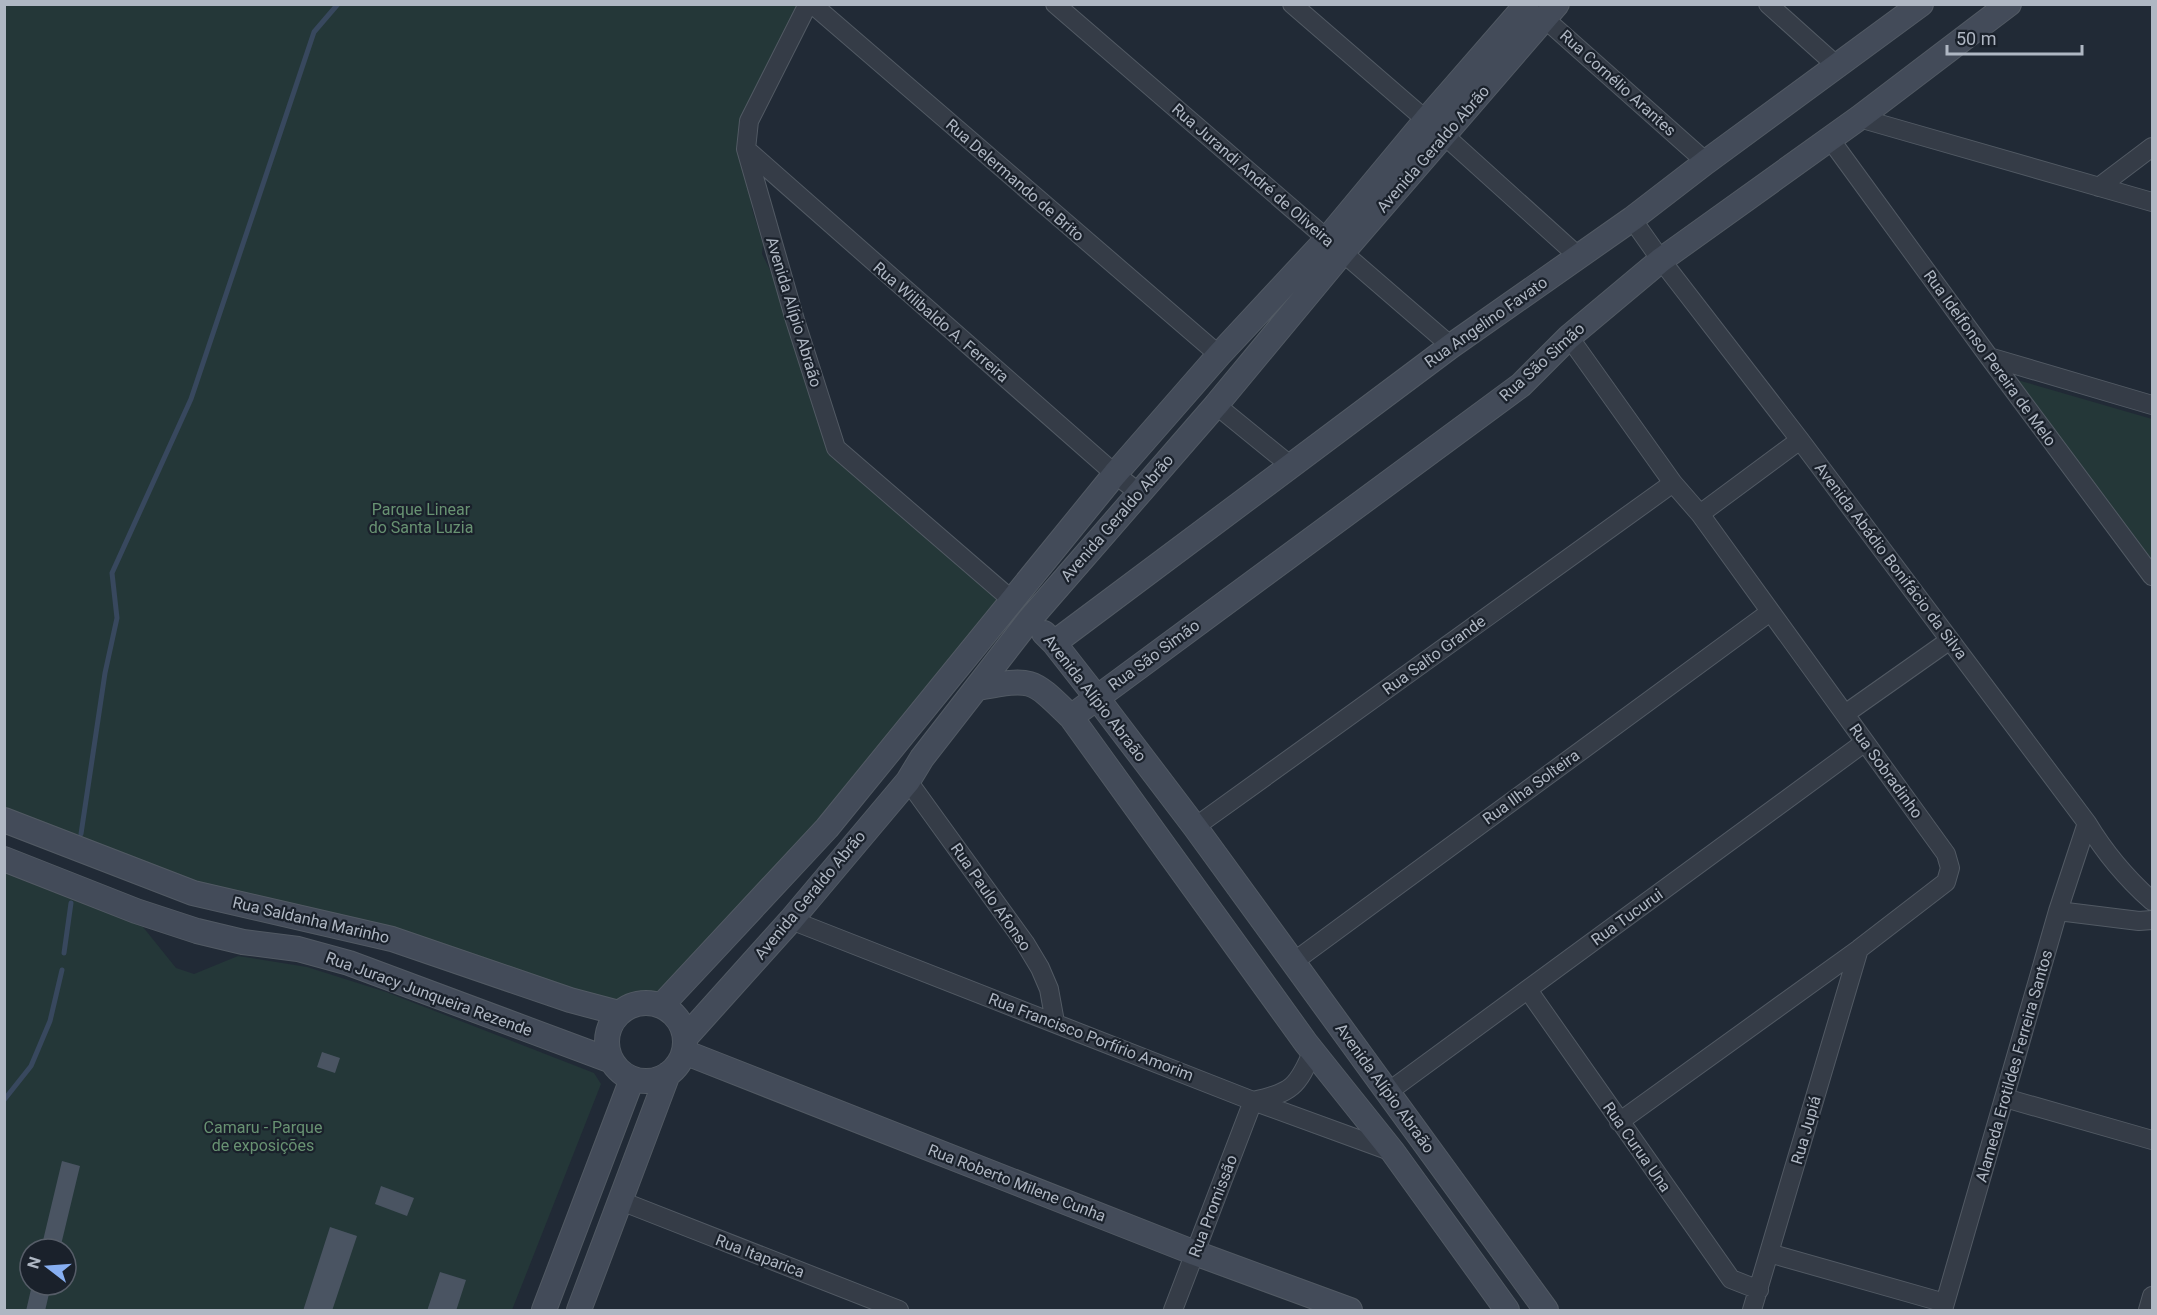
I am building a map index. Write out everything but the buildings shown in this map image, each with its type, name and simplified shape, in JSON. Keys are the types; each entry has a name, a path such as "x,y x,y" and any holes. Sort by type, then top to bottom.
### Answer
{"street":[{"name":"Avenida Alípio Abraão","path":"810,4 749,121 746,149 795,320 836,448 1013,601 1054,643 1195,827 1546,1311"},
{"name":"Rua Delermando de Brito","path":"810,4 1219,355"},
{"name":"Rua Jurandi André de Oliveira","path":"1055,4 1450,346"},
{"path":"1292,4 1426,120"},
{"path":"1768,4 1837,66"},
{"name":"Rua Angelino Favato","path":"1054,643 1450,346 1632,219 1921,4"},
{"name":"Rua São Simão","path":"1071,717 1521,385 1569,338 1661,260 1859,118 2002,7"},
{"name":"Avenida Geraldo Abrão","path":"579,1311 668,1074 676,1068 684,1045 908,781 922,758 1030,619 1216,405 1426,120 1539,8"},
{"name":"Avenida Geraldo Abrão","path":"662,1005 827,828 1114,474 1219,355 1445,136 1539,8"},
{"name":"Rua Cornélio Arantes","path":"1539,8 1706,162"},
{"path":"1859,118 2152,202"},
{"path":"1445,136 1579,257"},
{"name":"Rua Idelfonso Pereira de Melo","path":"1830,139 2152,576"},
{"path":"2098,187 2152,147"},
{"name":"Rua Wilibaldo A. Ferreira","path":"746,149 1114,474 1138,492"},
{"name":"Avenida Abádio Bonifácio da Silva","path":"1632,219 2087,823 2100,845 2127,879 2152,901"},
{"name":"Rua Sobradinho","path":"1569,338 1673,483 1700,514 1946,854 1950,868 1946,882 1859,949 1619,1122"},
{"path":"1989,357 2152,405"},
{"path":"1216,405 1291,466"},
{"path":"1700,514 1800,440"},
{"name":"Rua Salto Grande","path":"1195,827 1673,483"},
{"name":"Rua Ilha Solteira","path":"1292,963 1770,612"},
{"path":"1845,714 1950,640"},
{"name":"Avenida Alípio Abraão","path":"978,688 1015,681 1031,683 1044,691 1071,717 1313,1050 1393,1152 1508,1311"},
{"name":"Rua Tucurui","path":"1388,1092 1865,742"},
{"name":"Rua Paulo Afonso","path":"908,781 1025,943 1050,989 1055,1022"},
{"name":"Rua Saldanha Marinho","path":"4,820 193,893 392,939 570,1000 620,1013"},
{"name":"Alameda Erotildes Ferreira Santos","path":"1944,1307 2058,911 2087,823"},
{"path":"827,828 849,849"},
{"name":"Rua Juracy Junqueira Rezende","path":"4,859 136,911 197,931 243,942 298,949 349,963 612,1061"},
{"path":"2058,911 2139,921 2152,920"},
{"name":"Rua Francisco Porfírio Amorim","path":"791,920 1253,1101 1393,1152"},
{"name":"Rua Jupiá","path":"1752,1311 1859,949"},
{"name":"Rua Curua Una","path":"1528,990 1731,1279 1759,1290"},
{"path":"668,1074 654,1080 642,1081 620,1071 612,1061 608,1049 607,1037 611,1024 630,1005 644,1002 662,1005 679,1019 684,1045"},
{"path":"1253,1101 1275,1096 1297,1083 1313,1050 1340,1026"},
{"name":"Rua Roberto Milene Cunha","path":"684,1045 1195,1252 1350,1311"},
{"path":"544,1311 633,1078"},
{"path":"2006,1098 2152,1140"},
{"name":"Rua Promissão","path":"1173,1311 1253,1101"},
{"name":"Rua Itaparica","path":"621,1201 899,1311"},
{"path":"1769,1253 1944,1307"},
{"path":"2148,1311 2152,1296"}],"green space":[{"name":"Parque Linear do Santa Luzia","path":"4,5 808,5 746,149 743,172 751,194 752,209 763,244 762,254 795,320 836,448 1013,601 902,734 655,995 618,1007 236,903 5,820"},
{"path":"2014,379 2152,419 2152,561"},
{"name":"Camaru - Parque de exposições","path":"4,873 143,927 176,968 194,974 238,956 307,967 386,992 594,1073 601,1084 512,1310 5,1310"}],"waterway":[{"path":"81,834 105,673 117,618 112,573 191,399 314,32 338,4"},
{"path":"64,953 71,903"},
{"path":"4,1100 31,1066 50,1021 62,970"}]}
